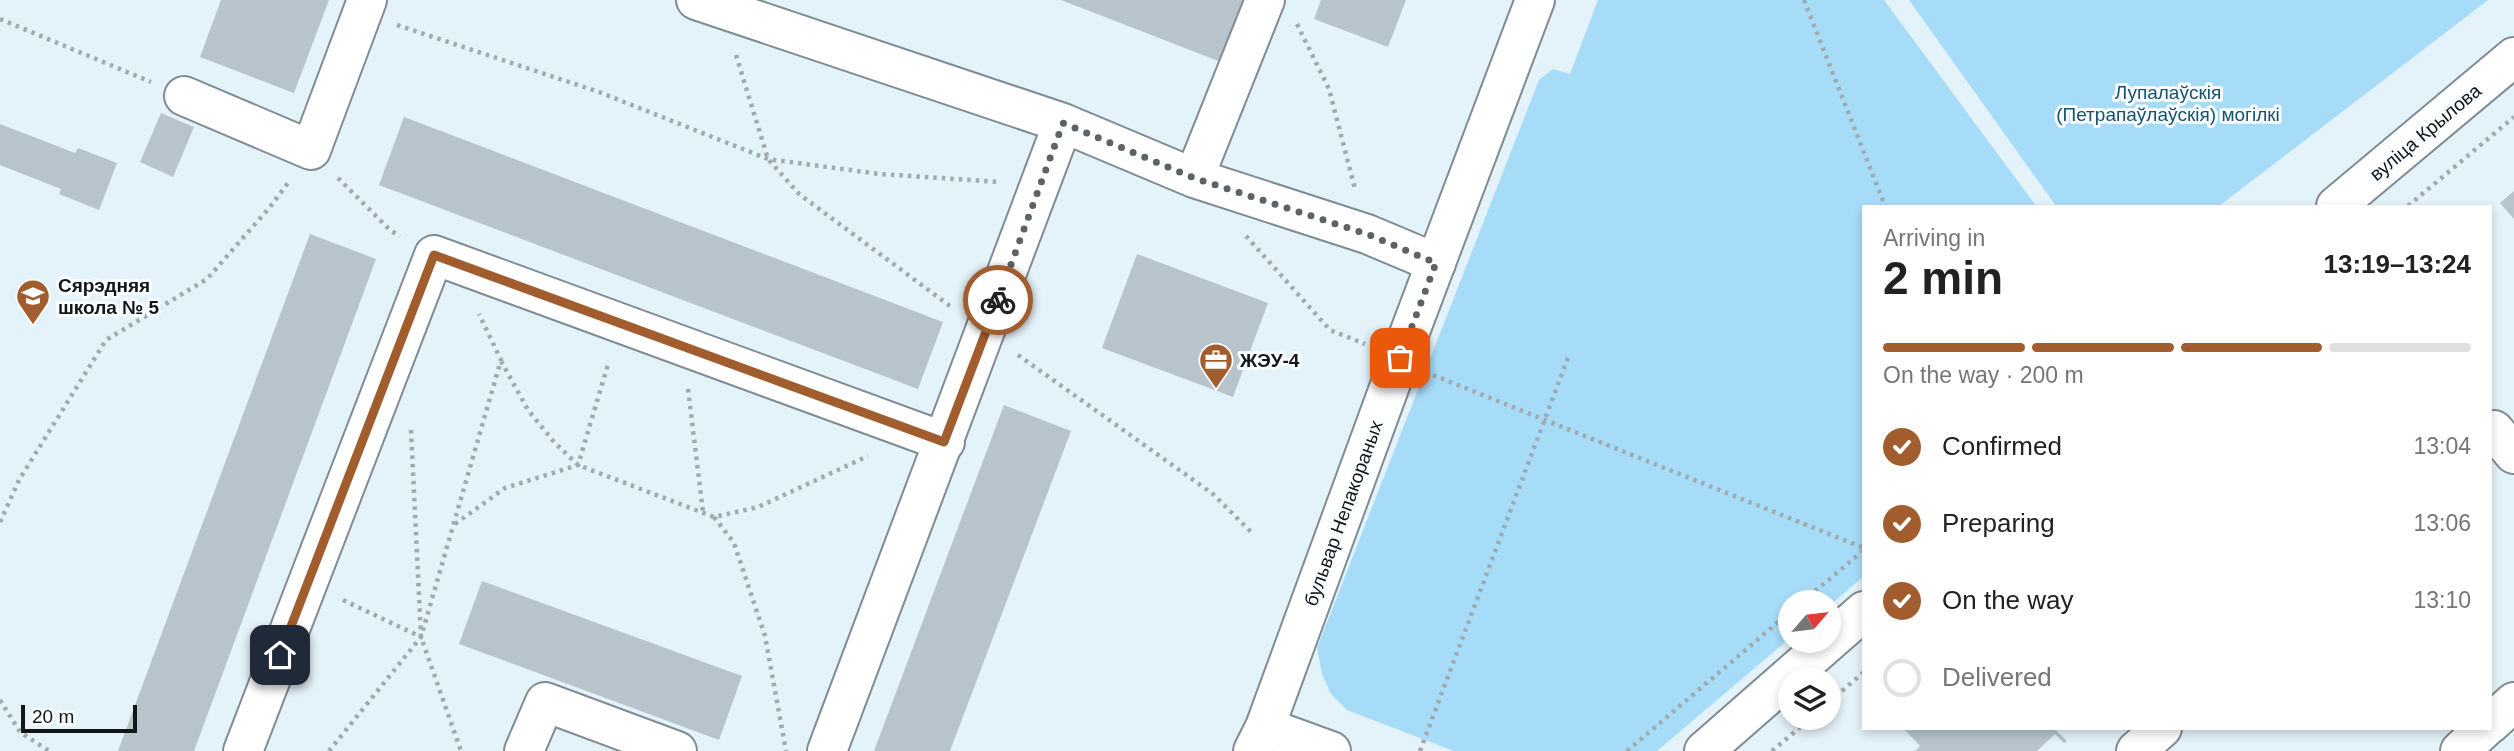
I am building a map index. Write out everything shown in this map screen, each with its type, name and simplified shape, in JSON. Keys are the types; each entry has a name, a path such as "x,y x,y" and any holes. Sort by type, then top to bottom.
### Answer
{"main road":[{"path":"696,0 1063,123 1194,178 1367,234 1436,263"},
{"name":"бульвар Непакораных","path":"1259,739 1535,0"},
{"path":"184,96 311,150 365,7"},
{"path":"1194,178 1280,9"},
{"name":"вуліца Крылова","path":"2337,205 2514,57"},
{"path":"827,751 931,437 1041,184 1063,123"},
{"path":"243,751 307,583 444,259 931,437"},
{"path":"1704,751 1862,613"},
{"path":"524,751 545,702 677,751"},
{"path":"2492,722 2514,702"},
{"path":"2136,751 2160,730"},
{"path":"2460,751 2484,730"},
{"path":"1259,739 1331,751"}],"path":[{"path":"1804,0 1885,205"},
{"path":"365,7 599,92 768,159 880,174 1041,184"},
{"path":"1280,9 1329,89 1367,234"},
{"path":"0,19 184,96"},
{"path":"2409,205 2514,117"},
{"path":"0,522 19,480 106,340 207,279 270,207 311,150 391,231 444,259 528,410 554,442 578,465 714,517 734,543 765,636 786,751"},
{"path":"1239,229 1330,330 1543,420 1862,548"},
{"path":"578,465 621,323"},
{"path":"683,346 704,513"},
{"path":"1420,751 1569,355"},
{"path":"329,751 421,637 501,360"},
{"path":"410,422 421,637 461,751"},
{"path":"714,517 758,507 931,437"},
{"path":"454,525 505,488 578,465"},
{"path":"1816,590 1862,551"},
{"path":"307,583 421,637"},
{"path":"1627,751 1778,622"},
{"path":"1841,692 1862,674"},
{"path":"0,701 20,732 49,751"},
{"path":"1772,751 1797,730"}],"green space":[{"path":"1598,0 1884,0 2035,205 1862,205 1862,578 1841,596 1841,590 1778,590 1778,648 1657,751 1454,751 1347,710 1331,694 1322,674 1317,648 1539,80 1553,69 1570,74"},
{"name":"Лупалаўскія (Петрапаўлаўскія) могілкі","path":"1909,0 2488,0 2220,205 2055,205"}],"building":[{"path":"221,0 329,0 294,93 200,57"},
{"path":"1061,0 1244,0 1221,62"},
{"path":"1321,0 1406,0 1388,47 1314,19"},
{"path":"161,113 194,127 173,177 140,162"},
{"path":"404,117 943,322 918,389 379,185"},
{"path":"0,124 75,153 78,148 117,163 99,210 59,194 61,189 0,165"},
{"path":"2514,191 2514,219 2500,203"},
{"path":"310,234 376,259 194,751 118,751"},
{"path":"1137,254 1268,303 1233,397 1102,348"},
{"path":"1004,405 1071,431 950,751 874,751"},
{"path":"482,581 742,676 719,740 459,644"},
{"path":"1905,730 2056,730 2067,741 2064,743 2055,734 2037,751 1915,751 1920,746"}],"way so far":[{"path":"998,300 1063,123 1194,178 1367,234 1436,263 1400,358"}],"place":[{"name":"Сярэдняя школа № 5","path":"33,326"},
{"name":"ЖЭУ-4","path":"1216,390"}],"route":[{"path":"280,655 434,255 944,442 998,300"}]}
